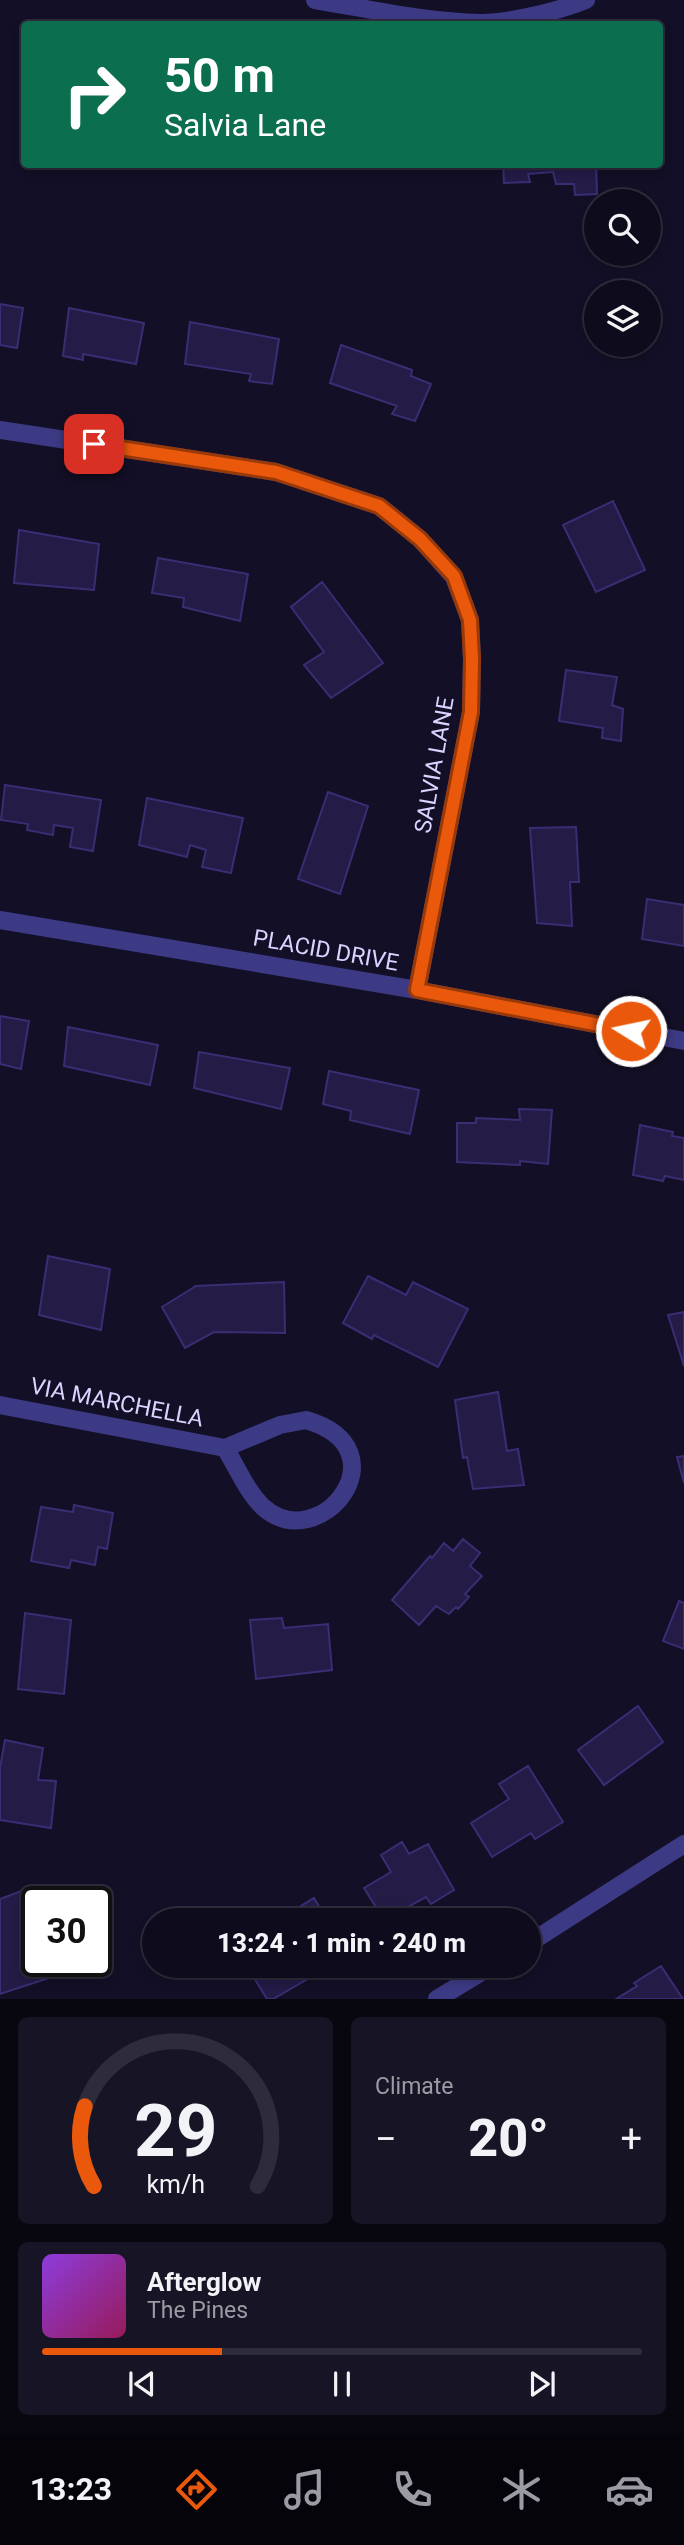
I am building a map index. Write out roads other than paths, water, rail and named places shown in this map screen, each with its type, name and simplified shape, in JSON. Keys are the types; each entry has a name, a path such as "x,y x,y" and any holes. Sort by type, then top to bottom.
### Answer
{"street":[{"path":"315,0 426,19 454,21"},
{"path":"496,21 561,11 586,0"},
{"name":"SALVIA LANE","path":"0,430 276,472 379,506 420,539 454,576 470,620 471,712 417,990"},
{"name":"PLACID DRIVE","path":"0,920 417,990 684,1041"},
{"name":"VIA MARCHELLA","path":"0,1405 226,1448 280,1425 306,1420 326,1426 347,1446 352,1471 348,1490 331,1509 308,1520 280,1518 256,1500 226,1448"},
{"path":"541,1936 684,1844"},
{"path":"437,1999 472,1978"}]}
